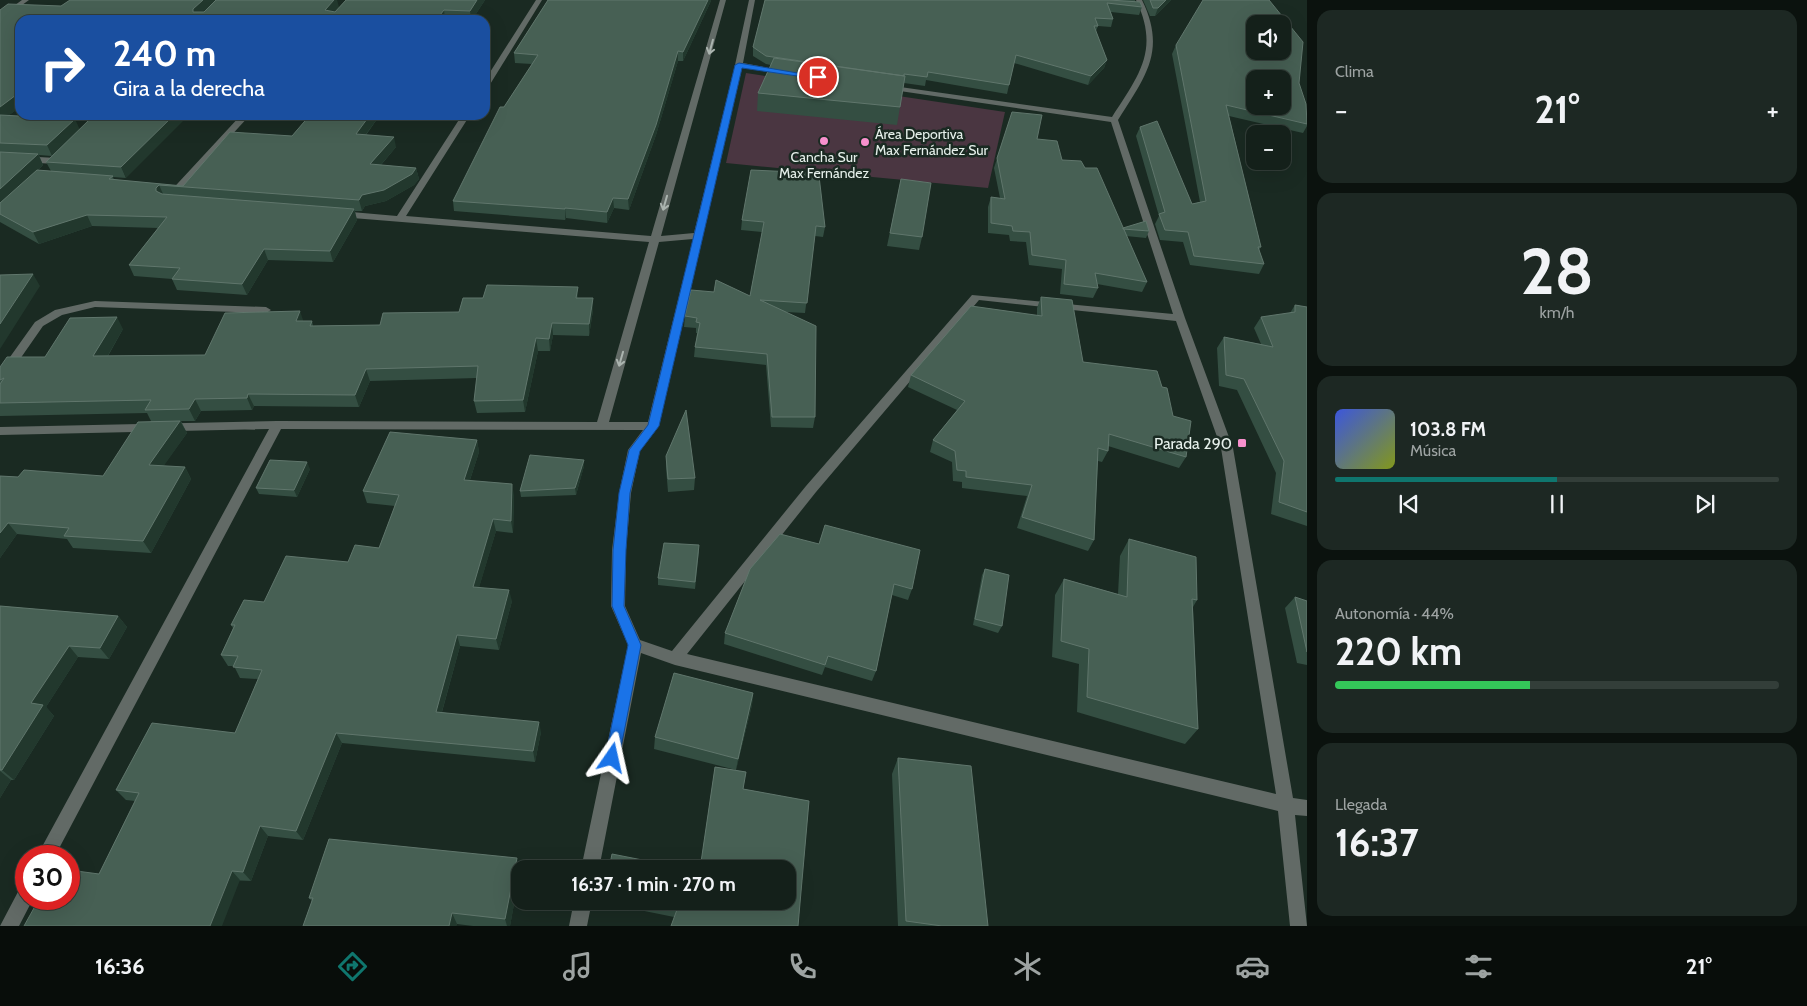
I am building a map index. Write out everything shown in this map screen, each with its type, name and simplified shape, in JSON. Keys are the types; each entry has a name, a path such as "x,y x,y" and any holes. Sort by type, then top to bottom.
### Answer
{"street":[{"path":"0,19 26,0"},
{"path":"490,78 539,0"},
{"path":"602,426 723,0"},
{"path":"592,860 635,645 618,606 619,550 625,493 634,450 653,426 739,65 752,0"},
{"path":"1138,4 1151,30 1151,51 1140,77 1114,120 1180,318 1227,448 1286,805 1299,926"},
{"path":"739,65 798,74"},
{"path":"877,86 1114,120"},
{"path":"177,200 167,200 175,186 241,120"},
{"path":"400,219 463,120"},
{"path":"0,158 60,158 46,171"},
{"path":"332,213 654,239 699,236"},
{"path":"675,658 811,489 976,296 1180,318"},
{"path":"0,379 39,324 59,312 94,304 266,310"},
{"path":"0,431 277,425 653,426"},
{"path":"52,845 277,425"},
{"path":"635,645 675,658 1286,805 1307,808"},
{"path":"9,926 18,910"},
{"path":"578,926 581,910"}],"shaded area":[{"name":"Área Deportiva Max Fernández Sur","path":"746,73 1005,112 988,188 726,163"}],"building":[{"path":"70,0 203,0 193,9 193,12 204,12 216,0 334,0 325,10 335,12 346,0 477,0 470,11 444,10 440,15 15,15 15,96 0,107 0,10 8,4 61,6"},
{"path":"548,0 708,0 683,52 678,51 656,125 628,199 613,198 607,212 453,201 500,107 504,107 538,55 514,53"},
{"path":"765,0 1109,0 1140,2 1142,7 1107,3 1113,19 1095,18 1098,26 1094,26 1107,60 1091,76 1016,55 1009,85 928,72 927,77 904,74 904,76 766,56 753,47"},
{"path":"1150,0 1166,0 1158,8 1153,8"},
{"path":"1203,0 1269,0 1281,15 1246,15 1246,60 1291,60 1291,27 1303,42 1299,83 1306,104 1307,124 1269,115 1291,115 1291,70 1246,70 1246,110 1226,105 1261,247 1258,247 1264,264 1194,256 1188,232 1165,230 1159,214 1165,212 1140,127 1157,121 1192,204 1206,201 1176,45"},
{"path":"774,58 905,76 900,107 758,93"},
{"path":"1012,112 1042,115 1037,139 1057,141 1062,160 1081,161 1085,168 1097,168 1147,282 1095,273 1098,288 1064,284 1066,260 1032,255 1030,232 1013,231 1012,226 991,223 991,197 1005,199 997,158"},
{"path":"0,115 15,116 15,120 74,120 47,145 0,143"},
{"path":"89,120 169,120 121,167 46,162"},
{"path":"306,120 366,120 356,134 394,137 370,164 416,168 412,174 384,190 362,195 359,200 159,185 156,191 162,194 354,209 330,251 264,249 242,284 172,279 180,268 129,265 167,217 87,215 33,232 0,214 0,203 37,170 113,176 109,179 183,186 230,132 292,136"},
{"path":"0,152 38,154 0,189"},
{"path":"751,170 817,173 819,176 825,227 816,226 807,303 760,300 816,326 815,417 772,417 767,354 695,347 700,323 696,322 697,318 685,316 691,290 714,292 716,280 750,296 764,222 742,220"},
{"path":"901,179 931,183 922,237 890,233"},
{"path":"1146,221 1149,231 1123,229 1123,228"},
{"path":"33,274 0,324 0,275"},
{"path":"487,285 578,287 576,298 593,298 589,324 552,323 549,339 536,338 523,400 474,401 478,366 366,369 355,395 248,394 247,398 195,399 189,409 145,410 151,400 0,403 0,384 4,378 0,380 0,367 7,357 45,357 70,318 117,317 93,356 205,355 225,313 300,311 296,321 312,321 310,326 380,325 383,313 459,312 463,298 483,298"},
{"path":"1041,297 1072,300 1083,362 1157,371 1162,387 1167,388 1173,416 1191,421 1186,457 1109,434 1108,451 1098,448 1094,540 1022,517 1032,485 966,477 966,471 957,470 955,451 933,440 965,401 911,375 971,306 1042,316"},
{"path":"1295,305 1307,307 1307,512 1279,502 1284,461 1244,379 1226,375 1224,337 1273,347 1261,317 1295,312"},
{"path":"686,410 695,478 668,479 666,456"},
{"path":"180,421 149,465 185,467 143,541 64,536 69,528 8,523 0,533 0,476 18,477 24,470 103,476 138,422"},
{"path":"390,432 477,440 464,480 512,484 511,521 493,519 473,587 509,590 496,639 457,635 436,712 539,722 533,751 336,733 296,831 260,826 243,872 232,871 210,926 24,926 33,910 80,910 80,871 99,874 139,793 116,790 152,723 235,733 262,670 233,667 238,656 221,655 235,625 231,625 244,600 264,602 286,556 348,562 355,545 379,548 399,495 363,491"},
{"path":"530,455 584,460 575,488 520,491"},
{"path":"270,460 307,462 294,490 256,488"},
{"path":"825,525 920,550 912,589 894,584 876,671 828,656 825,665 725,633 750,569 780,534 819,544"},
{"path":"1129,539 1196,557 1197,600 1192,599 1198,729 1087,697 1089,649 1061,641 1064,579 1127,597"},
{"path":"664,543 699,545 695,582 658,578"},
{"path":"985,569 1009,575 1002,626 975,619"},
{"path":"1295,597 1307,601 1307,652"},
{"path":"0,606 118,616 100,648 69,646 31,703 43,705 2,770 0,770"},
{"path":"674,673 753,693 738,759 655,737"},
{"path":"898,758 971,766 988,926 942,926 906,921"},
{"path":"715,767 746,772 743,789 809,801 798,926 671,926 677,910 796,910 796,860 701,860"},
{"path":"329,839 517,858 517,860 511,860 511,888 505,919 452,913 449,926 303,926 313,898 309,898"},
{"path":"612,854 642,860 611,860"}],"place":[{"name":"Cancha Sur Max Fernández","path":"824,141"},
{"name":"Área Deportiva Max Fernández Sur","path":"865,142"},
{"name":"Parada 290","path":"1242,443"}],"route":[{"path":"612,758 635,645 618,606 619,550 625,493 634,450 653,426 739,65 818,77"}]}
